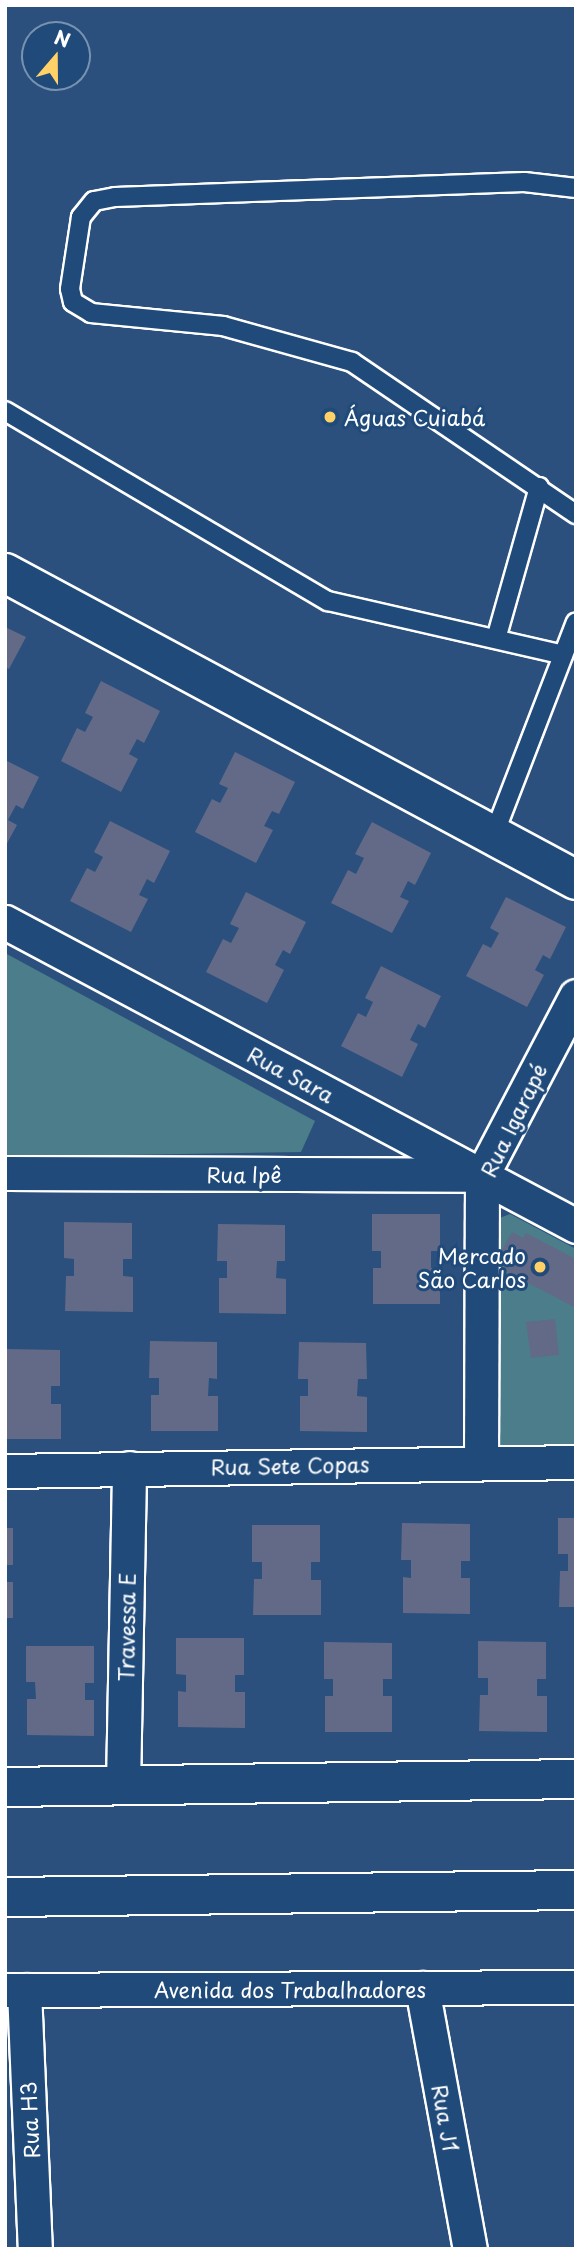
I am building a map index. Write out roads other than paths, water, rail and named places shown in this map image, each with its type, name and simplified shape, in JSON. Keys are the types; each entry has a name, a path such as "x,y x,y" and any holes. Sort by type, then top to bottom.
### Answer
{"main road":[{"path":"5,573 576,880"},
{"path":"5,1787 576,1779"},
{"path":"5,1897 576,1890"}],"street":[{"name":"Rua Sara","path":"5,922 576,1226"},
{"name":"Rua Igarapé","path":"481,1462 482,1175 576,996"},
{"name":"Rua Ipê","path":"5,1173 482,1175"},
{"name":"Rua Sete Copas","path":"5,1471 576,1462"},
{"name":"Travessa E","path":"123,1785 129,1468"},
{"name":"Avenida dos Trabalhadores","path":"14,1990 576,1987"},
{"name":"Rua J1","path":"422,1988 470,2249"},
{"name":"Rua H3","path":"14,1990 35,2249"}],"lane":[{"path":"576,188 524,182 115,197 94,201 81,217 70,289 73,302 91,313 223,326 352,362 576,514"},
{"path":"5,411 328,601 563,655"},
{"path":"496,639 539,487"},
{"path":"493,837 576,622"}],"place":[{"name":"Águas Cuiabá","path":"330,417"},
{"name":"Mercado São Carlos","path":"540,1267"}]}
